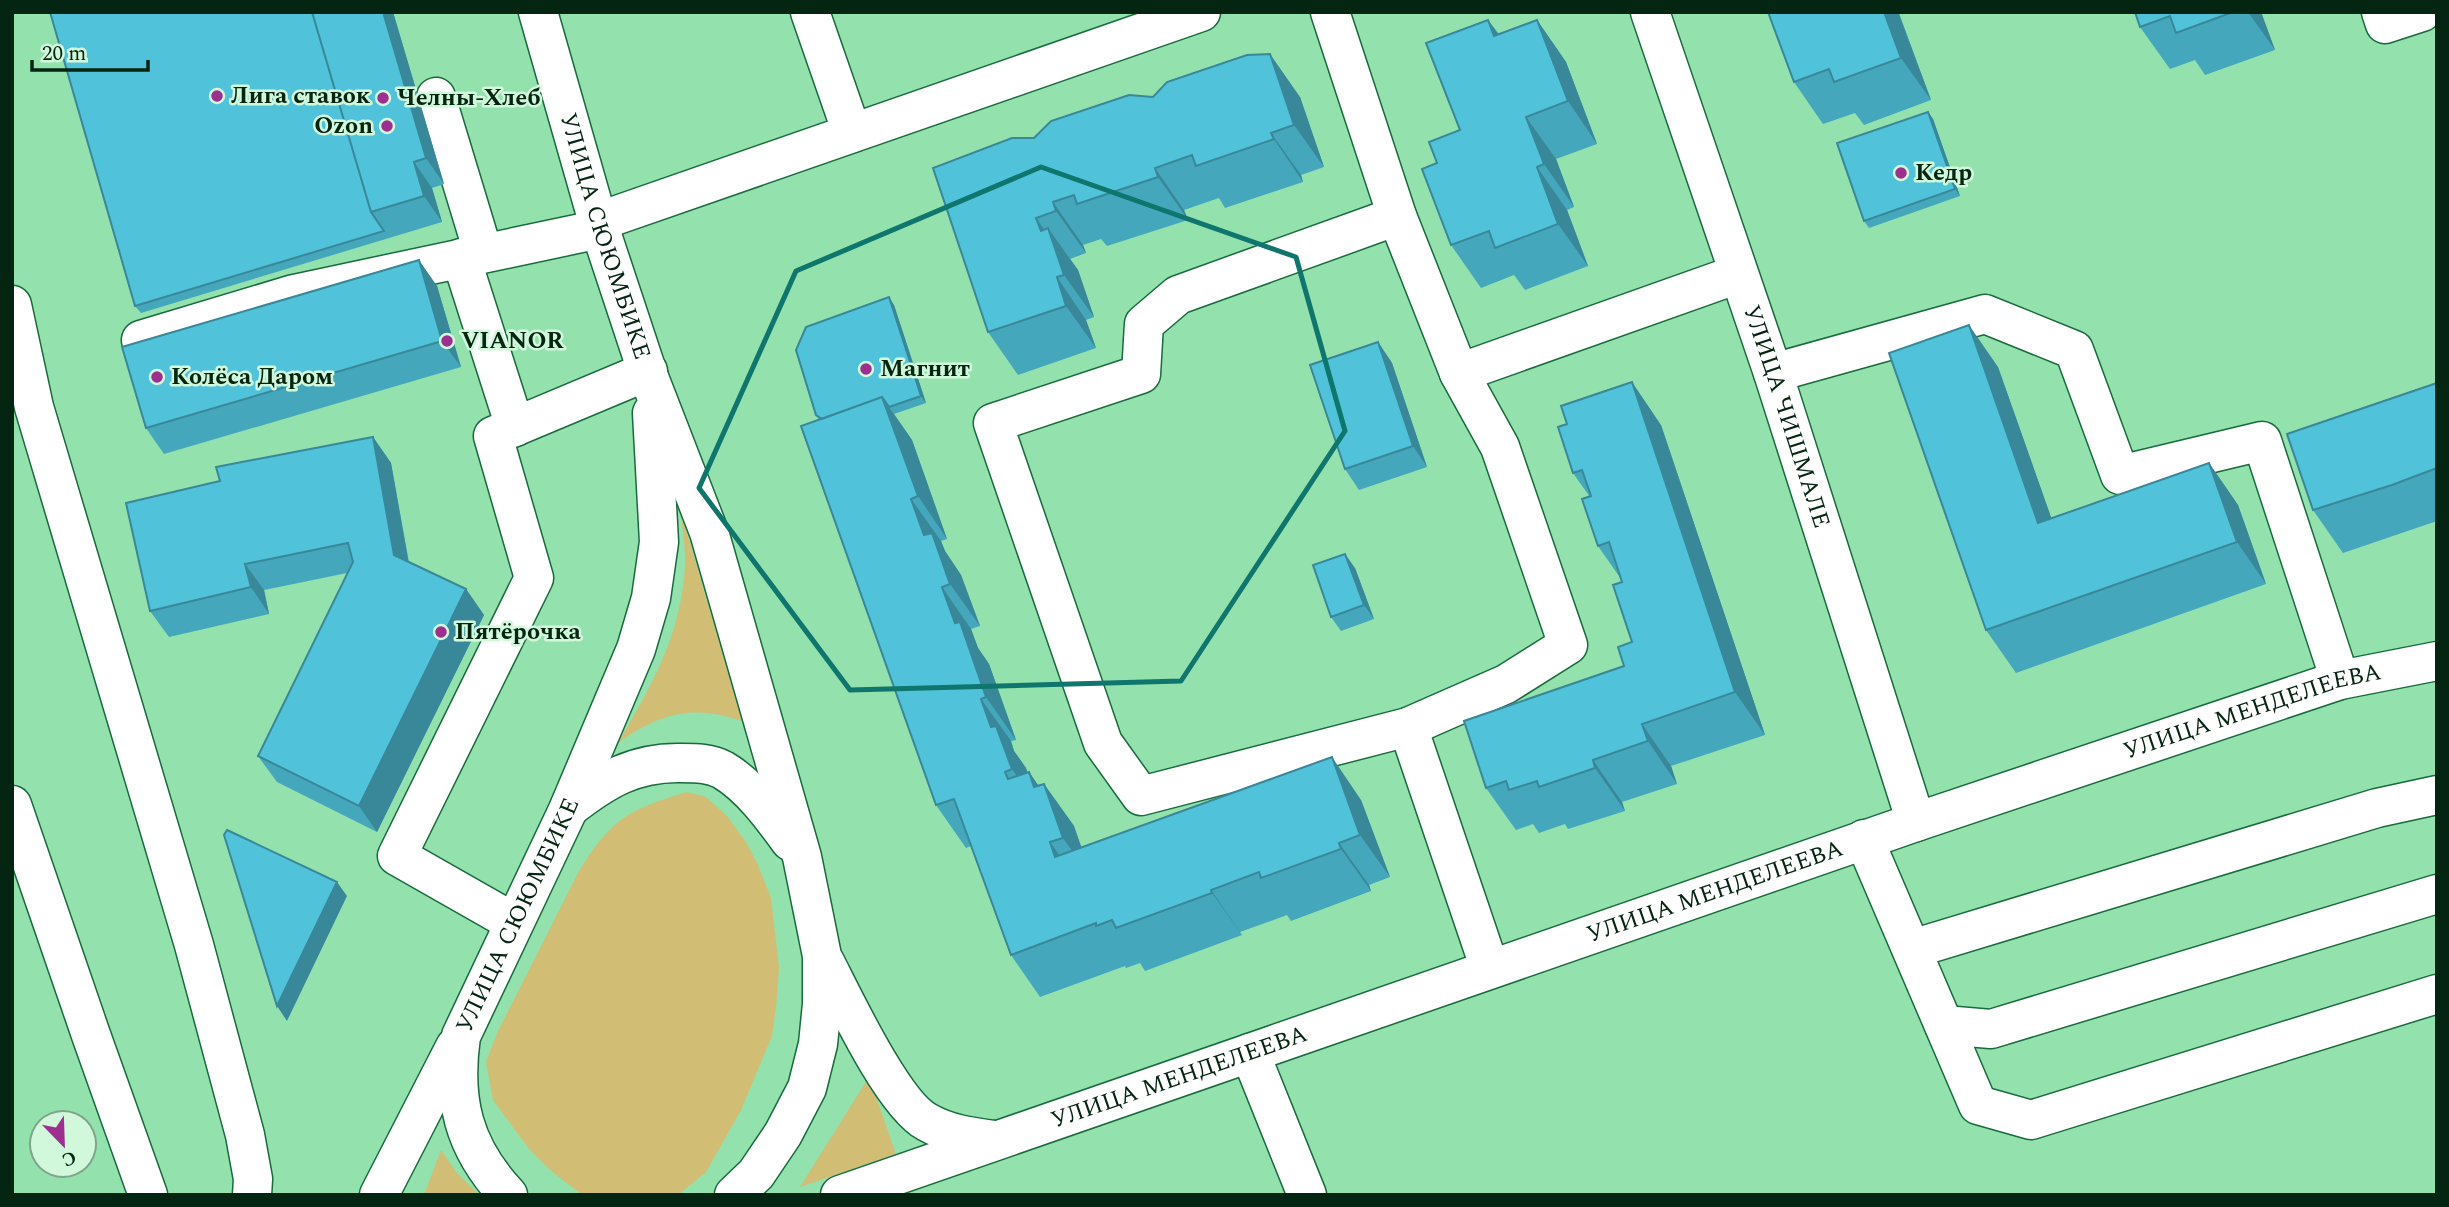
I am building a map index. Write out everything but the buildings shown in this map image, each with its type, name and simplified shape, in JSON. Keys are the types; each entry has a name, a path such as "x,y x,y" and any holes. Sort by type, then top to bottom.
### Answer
{"street":[{"name":"УЛИЦА СЮЮМБИКЕ","path":"538,12 599,226 649,376"},
{"path":"810,12 852,133"},
{"path":"141,340 301,278 472,255 599,226 852,133 1201,12"},
{"path":"1330,12 1397,216 1459,373 1500,447 1568,645 1506,684 1408,727 1141,796 1103,743 993,423 1141,374 1144,324 1178,295 1397,216"},
{"name":"УЛИЦА ЧИШМАЛЕ","path":"1650,12 1773,373 1916,821"},
{"path":"2381,12 2385,24 2422,12"},
{"path":"436,97 515,427"},
{"path":"1459,373 1738,274"},
{"path":"12,305 38,421 194,945 245,1135 253,1179 252,1195"},
{"path":"1773,373 1985,314 2074,350 2120,475 2262,441 2340,680"},
{"path":"513,922 397,856 534,578 493,436 649,376"},
{"path":"568,810 636,649 651,598 659,542 649,376"},
{"path":"649,376 709,532 802,857"},
{"name":"УЛИЦА МЕНДЕЛЕЕВА","path":"840,1195 1916,821 2340,680 2437,661"},
{"path":"1408,727 1490,969"},
{"name":"УЛИЦА СЮЮМБИКЕ","path":"508,1195 480,1161 464,1124 456,1071 461,1036 568,810 600,784 622,772 666,762 712,765 725,771 772,817 802,857 822,956 822,1004 818,1044 807,1088 783,1134 756,1174 734,1195"},
{"path":"1912,949 2377,808 2437,795"},
{"path":"12,805 148,1195"},
{"path":"1864,839 1979,1105 2031,1119 2437,994"},
{"path":"1944,1025 1991,1029 2437,894"},
{"path":"822,956 859,1028 891,1082 924,1121 952,1134 997,1141"},
{"path":"379,1195 461,1036"},
{"path":"1250,1053 1307,1195"}],"highlighted area":[{"path":"1041,167 1296,257 1345,431 1181,681 850,690 699,488 796,271"}],"shaded area":[{"path":"681,512 742,721 707,713 677,714 648,725 618,743 663,659 678,615 685,566"},
{"path":"687,792 706,797 727,816 746,842 771,898 779,968 772,1036 741,1110 706,1172 678,1195 582,1195 529,1149 493,1100 486,1062 497,1033 578,873 601,840 611,828 635,811"},
{"path":"869,1077 896,1154 800,1187"},
{"path":"441,1150 456,1172 479,1195 424,1195"}],"place":[{"name":"Лига ставок","path":"217,96"},
{"name":"Челны-Хлеб","path":"383,98"},
{"name":"Ozon","path":"387,126"},
{"name":"Кедр","path":"1901,173"},
{"name":"VIANOR","path":"447,341"},
{"name":"Магнит","path":"866,369"},
{"name":"Колёса Даром","path":"157,377"},
{"name":"Пятёрочка","path":"441,632"}]}
